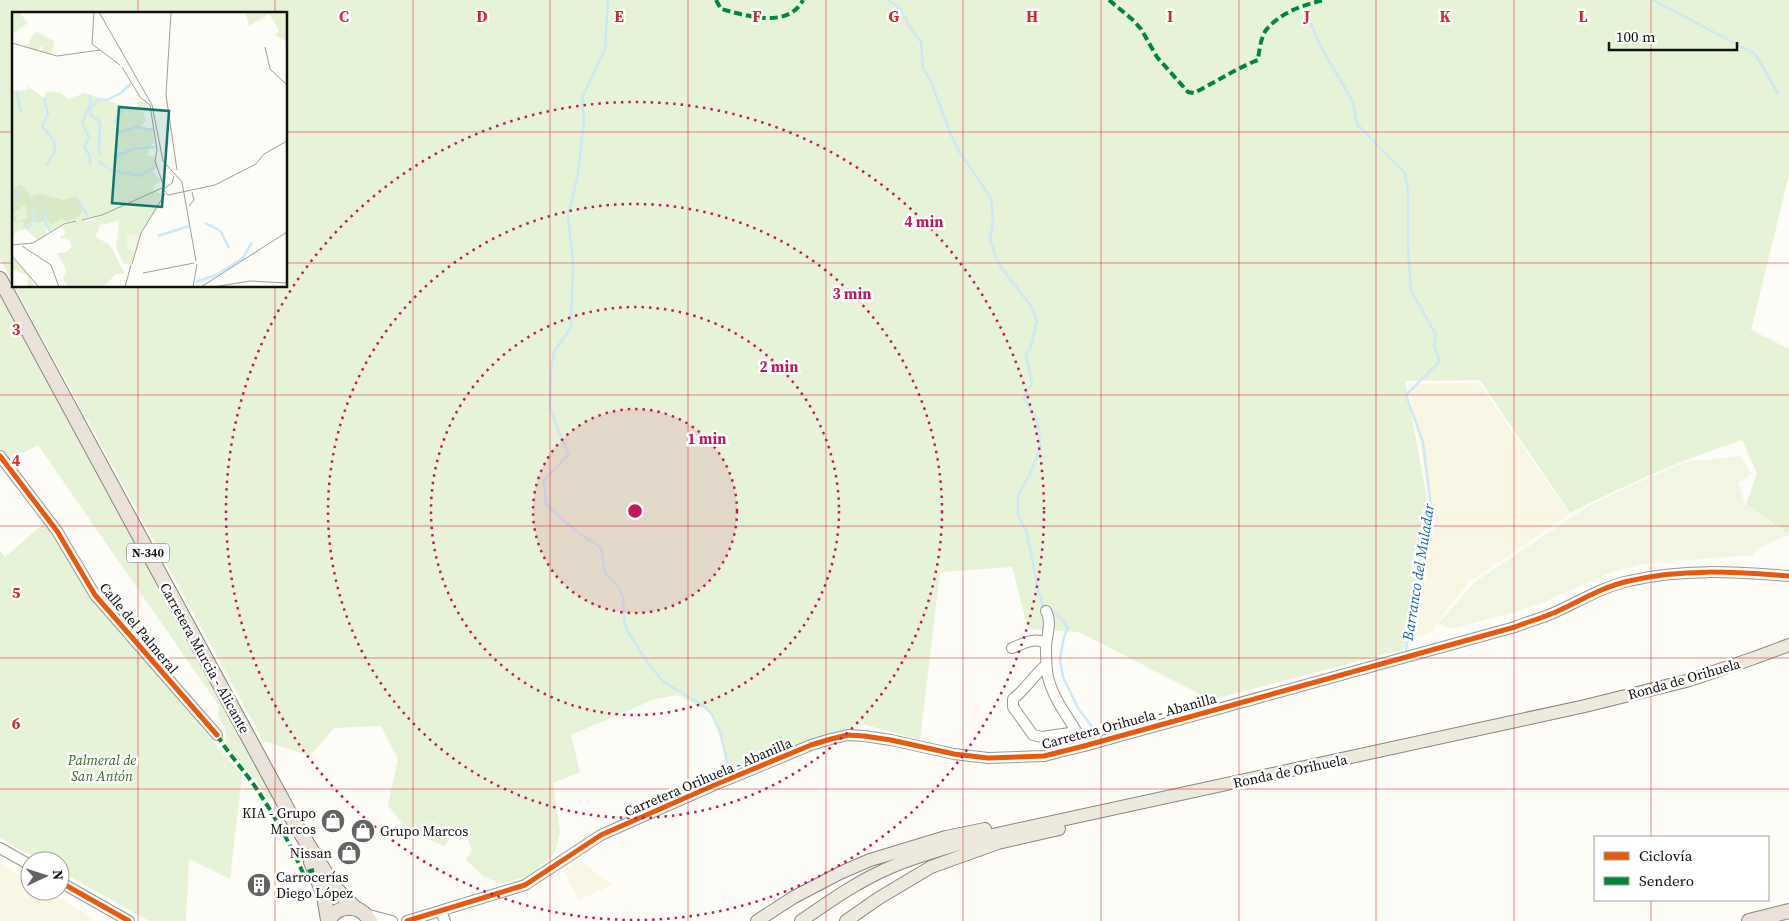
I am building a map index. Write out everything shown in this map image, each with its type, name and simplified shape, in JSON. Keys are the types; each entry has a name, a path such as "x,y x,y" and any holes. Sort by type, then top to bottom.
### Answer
{"highway":[{"name":"Carretera Murcia - Alicante","path":"0,279 297,826 335,888 364,914"},
{"name":"Carretera Murcia - Alicante","path":"297,826 324,896 328,921"},
{"name":"N-340","path":"328,921 336,911 349,907 364,914"},
{"path":"1749,921 1789,911"}],"main road":[{"name":"Ronda de Orihuela","path":"801,921 843,892 890,868 979,838 1585,706 1680,682 1789,645"},
{"path":"846,921 879,898 931,867 998,843 1221,792 1244,781"},
{"path":"758,921 794,896 840,872 914,846 956,835 1107,804 1130,805"}],"street":[{"name":"Calle del Palmeral","path":"0,456 57,531 94,595 217,735"},
{"name":"Carretera Orihuela - Abanilla","path":"407,921 443,916 525,885 601,836 712,786 811,745 831,739 864,736 954,754 988,758 1044,756 1515,627 1551,614 1604,589 1627,581 1660,574 1701,571 1789,576"},
{"path":"1046,612 1049,622 1046,665 1051,686 1066,717 1084,746"},
{"path":"1012,648 1035,640 1046,644"},
{"path":"1046,665 1034,675 1025,689 1013,699 1013,707 1033,735 1042,737 1077,732"},
{"path":"0,848 20,859"},
{"path":"70,888 128,921"},
{"path":"1770,916 1789,904"},
{"path":"364,914 392,921"}],"shaded area":[{"path":"1479,383 1569,514 1471,580 1449,606 1433,631 1410,638 1430,497 1408,384"},
{"path":"580,861 613,885 579,900 563,870"},
{"path":"0,864 20,875 20,901 64,901 92,917 92,921 0,921"}],"green space":[{"path":"0,0 1789,0 1789,175 1751,330 1789,349 1789,535 1746,504 1757,473 1742,440 1654,473 1570,513 1480,380 1405,381 1427,498 1404,649 1211,700 1079,632 1028,629 1012,567 940,572 920,740 862,724 778,751 731,771 712,714 678,695 655,699 571,735 580,772 553,783 560,832 555,853 530,875 502,884 484,877 466,860 472,850 468,840 451,836 445,846 407,831 388,805 398,759 381,726 334,728 310,756 264,742 15,288 288,288 288,12 12,12 12,281 0,259"},
{"path":"0,290 275,797 269,800 253,776 227,746 224,726 218,716 219,706 38,445 9,460 0,448"},
{"path":"1740,456 1752,473 1738,483 1745,504 1788,535 1756,550 1754,555 1639,565 1612,572 1539,604 1512,613 1451,629 1438,624 1475,582 1587,507 1685,462"},
{"name":"Palmeral de San Antón","path":"44,523 65,550 90,594 242,776 230,879 189,859 186,921 149,921 70,877 70,851 23,851 0,838 0,551 5,557"}],"waterway":[{"path":"608,0 605,49 582,98 584,119 578,174 568,216 573,264 571,327 554,352 551,369 550,408 569,454 544,480 546,505 576,531 601,548 605,573 618,587 623,597 624,620 628,632 649,665 664,682 704,706 711,713 720,731 729,771"},
{"path":"888,0 901,9 909,26 921,42 923,68 931,82 951,135 960,153 991,198 993,222 990,239 995,255 1001,267 1031,306 1037,321 1031,346 1026,356 1032,384 1023,398 1036,417 1040,448 1030,474 1018,495 1018,515 1027,533 1038,590 1043,605 1046,607"},
{"path":"1653,0 1755,54 1778,93"},
{"name":"Barranco del Muladar","path":"1306,12 1321,47 1353,102 1357,124 1405,173 1408,191 1408,249 1411,290 1436,335 1434,347 1440,361 1406,395 1423,442 1431,508 1411,609 1406,650"},
{"path":"1050,610 1061,618 1068,628 1064,637 1060,659 1063,677 1078,708 1093,728"}],"marked path":[{"path":"716,0 721,9 743,15 766,18 788,15 803,0"},
{"path":"1109,0 1133,20 1141,29 1157,57 1188,92 1194,93 1233,71 1258,60 1260,44 1264,33 1278,18 1300,7 1324,0"},
{"path":"217,735 268,806 287,839 303,873 314,870"}],"cycle path":[{"path":"0,456 57,531 95,595 217,735"},
{"path":"407,921 525,885 601,835 712,786 811,745 831,739 848,735 864,736 954,754 988,758 1044,756 1515,627 1551,614 1609,587 1629,581 1669,574 1709,572 1789,576"},
{"path":"70,888 129,921"}],"place":[{"name":"KIA - Grupo Marcos","path":"333,821"},
{"name":"Grupo Marcos","path":"363,831"},
{"name":"Nissan","path":"349,853"},
{"name":"Carrocerías Diego López","path":"259,885"}]}
